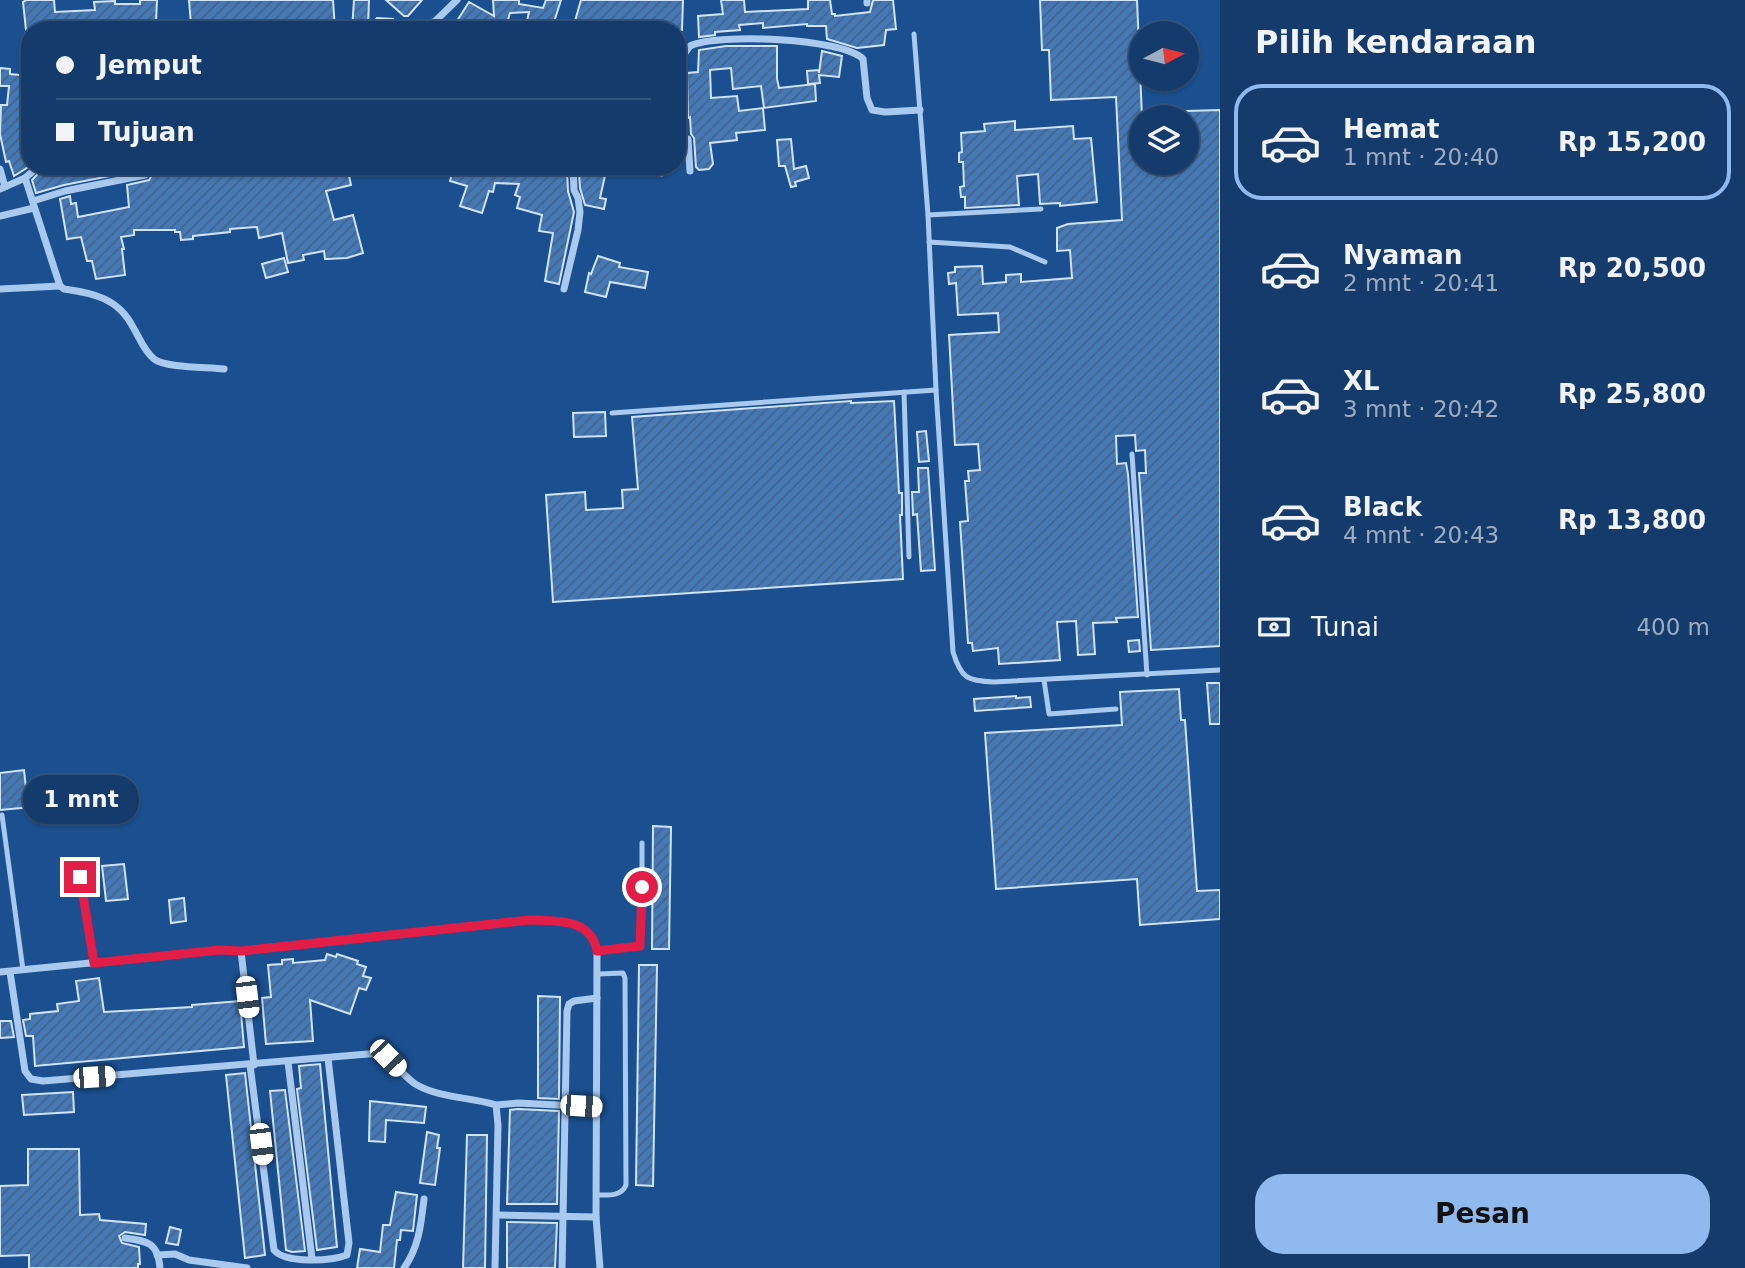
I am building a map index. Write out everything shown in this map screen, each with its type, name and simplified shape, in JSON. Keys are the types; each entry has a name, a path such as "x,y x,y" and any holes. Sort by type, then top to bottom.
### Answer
{"street":[{"path":"434,21 457,0"},
{"path":"686,52 690,46 713,41 770,39 857,52 863,59 867,98 872,110 920,110"},
{"path":"686,139 690,171"},
{"path":"0,169 2,188 28,175"},
{"path":"0,216 65,191 145,175"},
{"path":"564,289 580,212 573,175"},
{"path":"25,178 60,286"},
{"path":"0,289 60,286 103,297 128,317 155,359 166,363 225,369"},
{"path":"0,972 220,950 241,951 530,920 569,922 580,926 593,938 597,951 596,1217 600,1268"},
{"path":"241,951 274,1250 278,1255 289,1259 336,1259 347,1255 349,1243 328,1058"},
{"path":"10,971 25,1071 31,1079 43,1081 380,1053 412,1082 427,1090 496,1105 597,1107"},
{"path":"562,1268 569,1004 597,998"},
{"path":"288,1062 312,1259"},
{"path":"495,1268 498,1125 496,1105"},
{"path":"404,1268 413,1256 420,1233 424,1199"},
{"path":"497,1215 596,1217"},
{"path":"125,1238 148,1241 157,1255 160,1268"},
{"path":"157,1255 175,1254 189,1260 247,1268"}],"lane":[{"path":"914,34 928,215 953,652 960,672 974,681 1044,680 1220,670"},
{"path":"928,215 1041,209"},
{"path":"929,242 1010,247 1045,262"},
{"path":"612,412 936,390"},
{"path":"904,392 909,557"},
{"path":"1132,454 1147,675"},
{"path":"1044,680 1049,714 1116,709"},
{"path":"2,815 23,970"},
{"path":"597,951 640,946 642,843"},
{"path":"80,877 94,963"},
{"path":"596,1195 619,1193 626,1185 625,978 623,973 598,974"}],"building":[{"path":"54,0 55,12 95,10 94,2 140,4 140,0 157,0 156,21 25,21 23,2"},
{"path":"189,0 333,0 334,21 191,21"},
{"path":"354,0 369,0 368,21 353,21"},
{"path":"386,0 422,0 408,16 404,16"},
{"path":"493,0 519,0 519,4 543,8 546,0 561,0 554,21 527,21 529,12 510,13 508,21 457,21 469,2 494,16"},
{"path":"581,0 683,0 682,21 575,21"},
{"path":"721,0 744,0 745,12 808,9 808,0 830,0 832,14 835,16 870,12 873,0 893,0 896,29 886,30 884,45 857,48 827,39 826,26 807,24 763,28 763,23 739,25 740,30 715,32 715,35 699,37 698,16 723,14"},
{"path":"1040,0 1137,0 1138,21 1129,21 1129,91 1141,91 1141,105 1129,105 1129,175 1199,175 1199,111 1220,110 1220,646 1151,650 1139,473 1146,473 1145,450 1136,451 1135,435 1116,436 1117,464 1126,463 1128,474 1138,617 1116,618 1117,622 1093,623 1095,654 1078,655 1076,621 1057,622 1060,660 999,664 998,648 973,651 972,643 968,643 960,522 968,521 965,481 969,481 968,471 980,470 978,444 955,445 949,335 999,332 998,313 958,315 956,283 949,284 948,273 955,272 955,267 982,266 983,284 1006,282 1006,275 1021,274 1021,282 1072,278 1070,250 1057,251 1057,228 1068,224 1122,220 1116,97 1051,100 1049,50 1042,50"},
{"path":"377,18 393,21 374,21"},
{"path":"726,46 777,46 779,88 815,84 816,101 764,108 761,86 733,89 731,68 710,70 711,98 737,96 739,111 763,108 765,130 736,133 737,140 710,143 713,164 709,169 699,170 696,167 694,138 691,134 690,117 688,118 687,73 698,72 699,50"},
{"path":"822,51 842,56 839,77 819,75 820,83 808,84 807,71 819,70 819,73"},
{"path":"0,68 10,69 10,74 21,75 21,172 14,176 9,161 6,162 0,134 1,105 7,105 9,86 0,86"},
{"path":"1015,121 1015,130 1073,126 1074,139 1091,138 1097,202 1060,206 1060,203 1040,204 1038,174 1017,176 1019,205 965,208 965,197 961,197 960,187 964,186 963,162 959,162 959,153 962,152 961,133 985,131 984,124"},
{"path":"791,139 794,169 806,166 809,178 795,182 796,186 791,187 785,166 779,166 777,140"},
{"path":"37,175 115,175 36,193 32,180"},
{"path":"152,175 349,175 351,185 326,191 334,220 353,215 363,253 347,258 325,259 324,251 303,255 304,260 288,263 282,233 259,238 257,227 230,229 230,232 181,240 180,232 175,230 134,230 134,235 121,237 125,275 96,279 92,261 87,261 81,237 67,239 60,199 70,196 71,204 76,203 78,217 129,207 127,185 149,180"},
{"path":"452,175 567,175 568,191 574,212 559,284 545,281 553,233 539,231 542,215 517,208 520,197 515,195 519,184 495,183 493,192 489,191 482,213 460,206 467,186 450,181"},
{"path":"579,175 605,175 600,198 606,199 604,209 585,205"},
{"path":"598,256 620,263 619,267 648,272 645,288 610,282 606,297 585,292 589,273 591,274"},
{"path":"284,258 288,272 266,278 262,264"},
{"path":"851,401 894,401 899,493 902,493 900,515 903,579 553,602 546,495 585,492 586,510 623,508 622,490 638,489 632,417"},
{"path":"605,412 606,436 574,437 573,413"},
{"path":"926,431 929,461 919,462 917,432"},
{"path":"918,468 928,468 935,570 921,571 917,514 913,515 912,492 919,492"},
{"path":"1139,640 1140,651 1129,652 1128,641"},
{"path":"1207,683 1220,683 1220,724 1210,724"},
{"path":"1179,689 1181,720 1185,720 1197,891 1220,890 1220,919 1140,925 1137,879 996,889 985,733 1122,725 1120,692"},
{"path":"1030,697 1031,707 975,711 974,699"},
{"path":"24,770 26,788 51,785 53,805 0,810 0,773"},
{"path":"653,826 671,827 669,949 652,949"},
{"path":"124,864 128,899 106,901 102,866"},
{"path":"184,898 186,921 171,923 169,900"},
{"path":"327,954 336,957 337,954 358,961 357,964 366,967 363,976 371,978 366,990 359,988 350,1014 310,1000 313,1041 266,1044 262,998 271,997 268,965 282,964 282,960 293,959 293,963 325,960"},
{"path":"639,965 657,965 653,1186 636,1185"},
{"path":"99,978 104,1012 192,1007 240,1001 244,1047 35,1066 33,1036 26,1036 23,1020 30,1019 30,1014 58,1011 57,1004 79,1001 76,981"},
{"path":"538,996 560,997 559,1099 538,1098"},
{"path":"0,1021 11,1021 14,1037 0,1038"},
{"path":"320,1064 337,1247 317,1250 297,1089 301,1088 299,1066"},
{"path":"245,1073 265,1255 245,1258 226,1075"},
{"path":"285,1090 305,1251 286,1250 270,1091"},
{"path":"73,1092 74,1112 24,1115 22,1095"},
{"path":"370,1101 426,1107 424,1123 386,1120 385,1142 369,1141"},
{"path":"510,1110 559,1111 557,1204 507,1204"},
{"path":"427,1132 439,1135 435,1185 420,1183"},
{"path":"467,1135 487,1135 485,1268 463,1268"},
{"path":"28,1149 79,1149 80,1215 99,1214 100,1220 146,1224 145,1235 125,1232 119,1236 122,1243 139,1247 138,1268 29,1268 29,1255 0,1256 0,1186 28,1185"},
{"path":"396,1192 417,1195 413,1231 401,1230 400,1240 397,1240 394,1268 357,1268 360,1249 380,1252 383,1225 390,1225"},
{"path":"507,1222 557,1223 555,1268 507,1268"},
{"path":"170,1227 181,1230 178,1245 166,1243"}],"route":[{"path":"80,877 94,963 220,950 241,951 530,920 569,922 580,926 593,938 597,951 632,948 640,946 642,887"}]}
